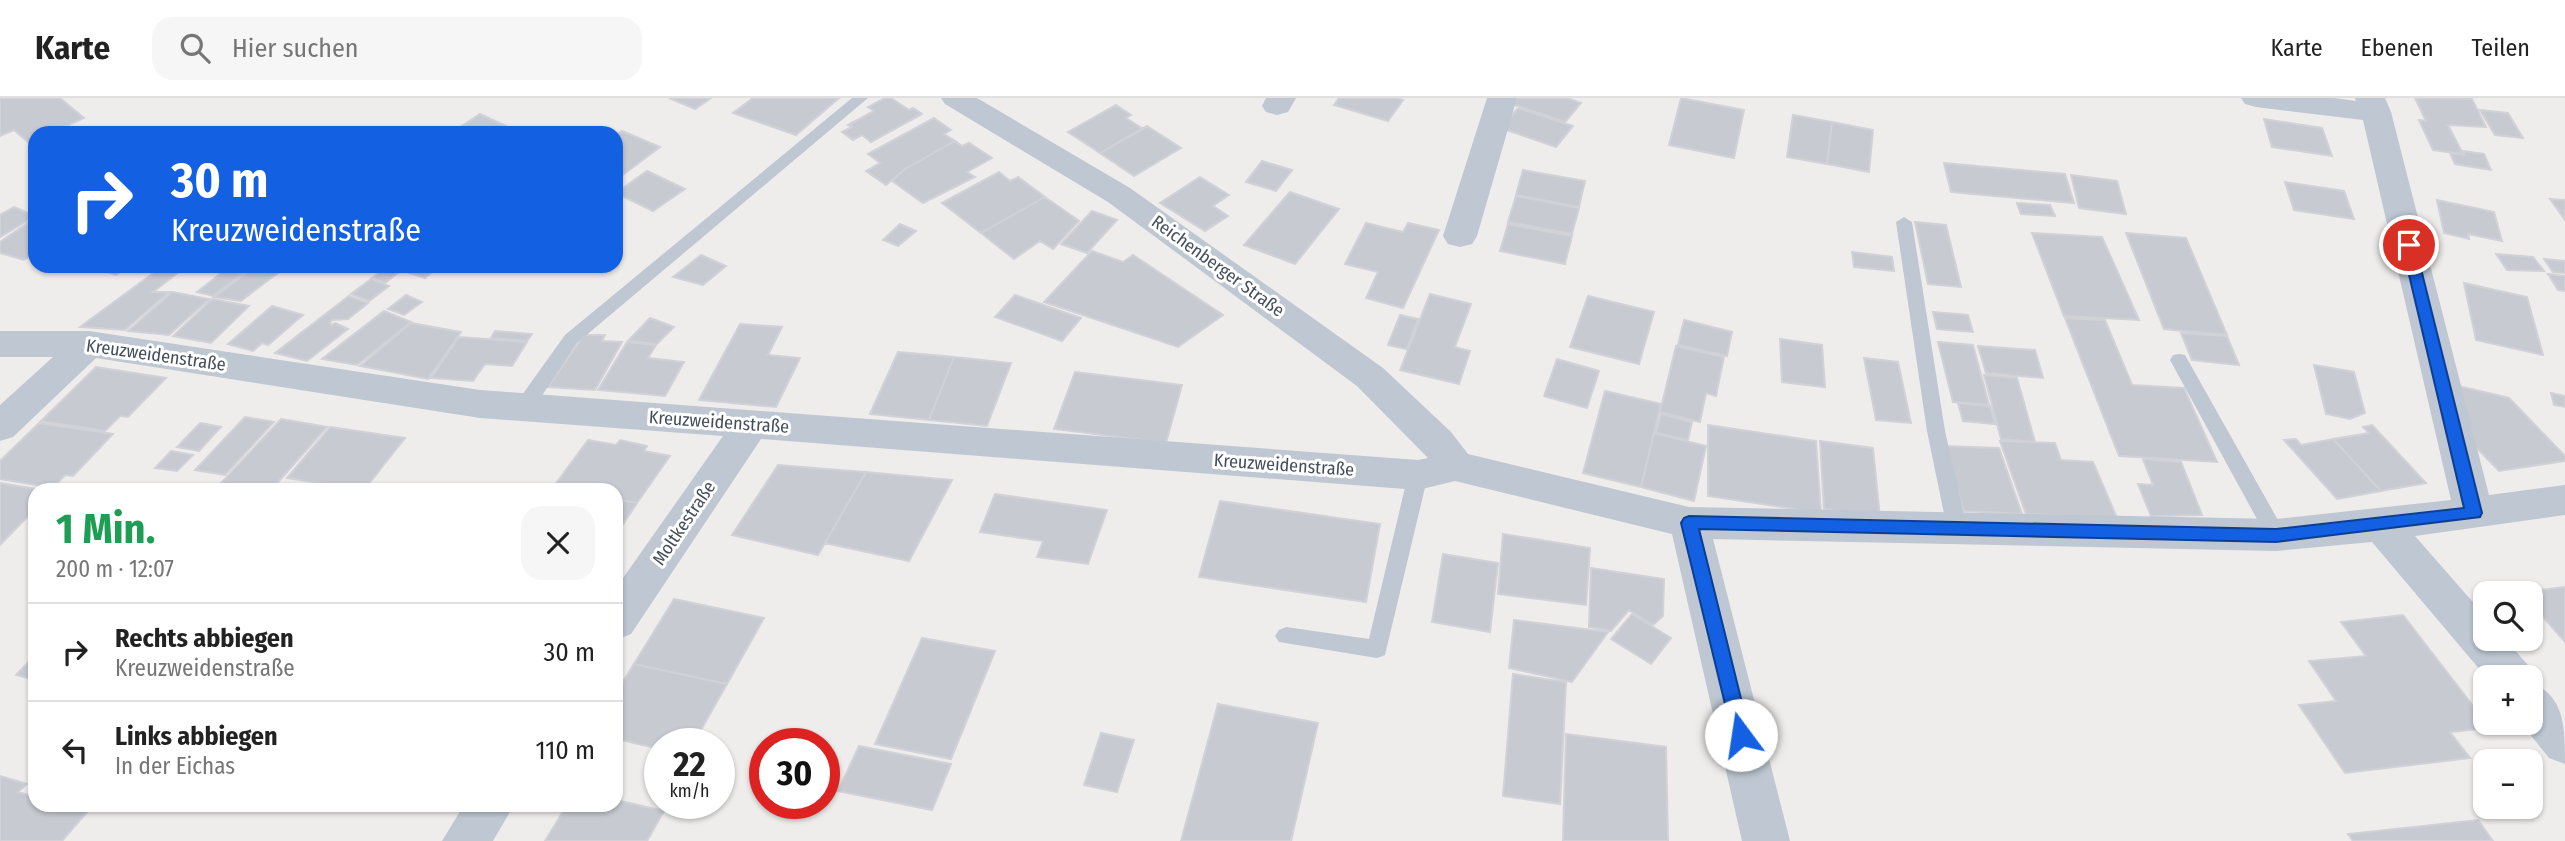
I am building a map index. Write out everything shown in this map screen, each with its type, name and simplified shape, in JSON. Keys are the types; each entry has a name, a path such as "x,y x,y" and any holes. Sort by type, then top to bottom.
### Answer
{"street":[{"name":"Reichenberger Straße","path":"956,98 1119,195 1370,377 1438,442 1455,466"},
{"path":"1460,236 1502,98"},
{"path":"2256,98 2373,105 2474,513"},
{"name":"Kreuzweidenstraße","path":"0,344 89,344 480,404 1418,475 1455,466 1689,523 2276,535 2565,500"},
{"path":"0,427 89,344"},
{"name":"Moltkestraße","path":"623,612 751,425"},
{"path":"1689,523 1766,841"},
{"path":"2381,524 2502,665"},
{"path":"2543,717 2565,744"},
{"path":"466,841 486,812"}],"lane":[{"path":"524,407 571,339 861,98"},
{"path":"1904,222 1936,431 1957,528"},
{"path":"2179,360 2276,535"},
{"path":"1286,636 1377,649 1418,475"}],"building":[{"path":"0,98 60,98 84,118 66,126 28,126 28,142 14,130 0,136"},
{"path":"669,98 711,98 695,109"},
{"path":"753,98 839,98 796,135 733,113"},
{"path":"885,98 891,98 909,110 913,108 922,114 871,142 862,135 853,140 842,132 852,127 848,125 874,111 868,107"},
{"path":"1339,98 1403,100 1388,121 1334,105"},
{"path":"1517,98 1567,98 1581,103 1565,122 1511,104"},
{"path":"1681,98 1744,110 1734,158 1669,145"},
{"path":"2415,98 2472,99 2486,127 2448,125 2463,154 2433,150 2419,120 2426,121"},
{"path":"1116,105 1131,115 1126,118 1143,129 1100,153 1068,132"},
{"path":"1518,108 1573,126 1556,147 1501,128"},
{"path":"2480,110 2508,113 2523,138 2495,135"},
{"path":"480,114 506,126 462,126"},
{"path":"1793,115 1832,122 1827,164 1787,157"},
{"path":"934,118 951,130 944,134 955,141 905,169 886,185 866,171 880,163 868,154"},
{"path":"2264,119 2322,128 2332,156 2272,147"},
{"path":"1832,122 1873,130 1869,172 1827,164"},
{"path":"1147,126 1181,148 1134,176 1100,153"},
{"path":"623,131 660,147 623,175"},
{"path":"955,141 962,146 969,143 992,158 967,172 975,177 923,203 892,181 905,169"},
{"path":"2463,151 2484,154 2491,170 2455,164 2450,153 2465,155"},
{"path":"1262,161 1292,170 1276,191 1246,182"},
{"path":"1944,163 2065,174 2074,203 1951,192"},
{"path":"1523,170 1585,181 1579,207 1516,195"},
{"path":"647,171 685,189 653,211 623,196 623,188"},
{"path":"999,172 1010,181 1018,177 1045,197 981,233 942,203"},
{"path":"2071,175 2117,181 2126,214 2079,208"},
{"path":"1200,177 1229,195 1213,206 1228,216 1205,231 1160,203"},
{"path":"2285,182 2344,191 2354,219 2294,210"},
{"path":"1290,192 1339,209 1295,264 1244,245"},
{"path":"1516,196 1579,208 1572,234 1508,222"},
{"path":"1045,197 1079,221 1053,249 1040,241 1014,259 981,233"},
{"path":"2550,199 2565,200 2565,220"},
{"path":"2437,200 2494,212 2502,241 2468,234 2469,239 2444,233"},
{"path":"2017,203 2050,205 2055,216 2021,214"},
{"path":"14,207 28,213 28,220 0,237 0,215"},
{"path":"1092,211 1117,220 1087,253 1061,244"},
{"path":"1915,222 1946,225 1961,287 1928,284"},
{"path":"28,223 28,257 24,260 0,253 0,242"},
{"path":"1366,223 1403,232 1408,223 1439,230 1403,308 1366,298 1378,272 1345,264"},
{"path":"900,224 916,231 898,246 883,240"},
{"path":"1508,224 1572,236 1565,264 1500,251"},
{"path":"2032,233 2102,237 2139,320 2064,316"},
{"path":"2126,233 2186,238 2227,335 2164,329"},
{"path":"1092,251 1123,262 1133,255 1223,315 1178,347 1044,302"},
{"path":"1852,252 1892,257 1894,271 1854,267"},
{"path":"2496,254 2533,257 2544,271 2507,270"},
{"path":"701,255 726,266 703,285 673,277"},
{"path":"2544,259 2565,261 2565,273 2553,272"},
{"path":"153,273 178,273 153,292 169,292 125,330 80,327"},
{"path":"221,273 242,274 213,296 197,292"},
{"path":"247,273 278,273 241,301 214,297"},
{"path":"379,273 398,273 385,283 372,278"},
{"path":"410,273 431,273 425,278"},
{"path":"2548,274 2565,276 2565,291 2558,290"},
{"path":"371,279 389,286 369,301 351,294"},
{"path":"2464,283 2527,297 2543,355 2476,340"},
{"path":"172,292 209,299 169,335 128,331"},
{"path":"1430,294 1471,304 1455,347 1470,351 1459,384 1400,370"},
{"path":"406,295 422,302 404,315 388,309"},
{"path":"1015,295 1081,318 1062,341 995,317"},
{"path":"349,296 368,303 348,319 332,320 332,325 335,323 348,329 307,361 275,353"},
{"path":"1588,296 1654,312 1639,364 1570,347"},
{"path":"212,299 249,306 211,343 173,336"},
{"path":"272,306 303,315 268,345 262,343 253,351 228,344"},
{"path":"384,311 411,322 357,365 322,359"},
{"path":"1933,312 1968,315 1973,332 1937,329"},
{"path":"1400,315 1418,319 1407,349 1388,345"},
{"path":"650,318 674,327 657,344 628,341"},
{"path":"2065,318 2105,320 2132,385 2184,388 2217,462 2119,456"},
{"path":"1684,320 1732,332 1727,356 1678,345"},
{"path":"411,323 461,332 428,379 360,366"},
{"path":"740,324 782,327 768,355 800,358 776,407 699,400"},
{"path":"495,331 532,334 527,341 491,338"},
{"path":"2181,333 2227,336 2239,365 2192,360"},
{"path":"584,335 605,335 602,341 622,342 595,390 548,387"},
{"path":"459,337 527,342 512,366 485,364 473,381 431,378"},
{"path":"1780,339 1822,345 1825,387 1782,382"},
{"path":"627,342 656,345 648,358 684,362 665,396 598,390"},
{"path":"1938,342 1973,345 1989,405 1953,402"},
{"path":"1676,346 1724,357 1716,396 1706,393 1700,422 1660,412"},
{"path":"1978,346 2035,350 2043,378 1986,373"},
{"path":"898,352 954,357 929,420 870,414"},
{"path":"954,357 1011,363 987,426 929,420"},
{"path":"1864,358 1898,362 1911,423 1876,420"},
{"path":"1557,359 1599,371 1587,408 1544,396"},
{"path":"2314,365 2354,372 2365,413 2350,419 2326,414"},
{"path":"96,367 166,378 128,417 120,416 105,431 41,421"},
{"path":"1075,372 1182,385 1166,443 1054,429"},
{"path":"1984,375 2017,378 2035,442 2001,439"},
{"path":"2454,385 2509,398 2565,456 2565,461 2499,471 2462,433"},
{"path":"1605,391 1661,404 1641,487 1583,473"},
{"path":"2551,393 2565,396 2565,407 2554,405"},
{"path":"1958,403 1990,406 1995,424 1963,421"},
{"path":"1661,414 1692,422 1688,440 1656,433"},
{"path":"245,417 274,422 225,475 195,470"},
{"path":"281,419 327,427 277,483 221,483"},
{"path":"39,423 113,434 73,476 65,475 58,483 28,484 0,479 0,461"},
{"path":"200,423 221,427 199,451 177,447"},
{"path":"1708,425 1816,441 1821,513 1708,496"},
{"path":"2372,425 2426,483 2381,491 2333,439 2369,433 2363,427"},
{"path":"330,427 405,438 370,483 319,483 287,478"},
{"path":"1654,433 1706,446 1694,501 1641,487"},
{"path":"2296,439 2301,445 2333,439 2381,491 2337,499 2284,440"},
{"path":"588,440 616,445 620,440 647,446 644,451 670,456 637,503 623,500 623,483 556,483"},
{"path":"1820,441 1873,448 1880,518 1824,509"},
{"path":"2000,441 2055,443 2061,460 2093,462 2117,518 2026,514"},
{"path":"1943,446 1999,448 2022,514 1964,511"},
{"path":"171,451 193,455 177,471 155,468"},
{"path":"2143,459 2181,462 2202,515 2151,516 2138,484 2153,485"},
{"path":"778,465 866,472 818,555 732,535"},
{"path":"866,472 952,480 909,561 825,543"},
{"path":"0,483 28,488 28,516 0,545"},
{"path":"995,494 1107,510 1088,564 1037,557 1043,541 980,532"},
{"path":"623,500 637,503 623,524"},
{"path":"1220,501 1380,524 1366,602 1199,577"},
{"path":"1503,534 1590,548 1586,605 1498,594"},
{"path":"1443,554 1498,563 1490,632 1432,622"},
{"path":"1591,568 1664,579 1663,616 1653,625 1629,610 1611,631 1589,627"},
{"path":"2565,587 2565,642 2543,617 2543,590"},
{"path":"674,599 764,618 727,684 634,664"},
{"path":"1632,614 1671,638 1651,664 1611,639"},
{"path":"2403,615 2473,706 2473,730 2450,732 2470,758 2345,773 2299,705 2336,701 2309,661 2366,656 2341,622"},
{"path":"1514,620 1608,632 1572,682 1509,668"},
{"path":"922,638 995,651 951,759 875,744"},
{"path":"28,662 28,678 16,675"},
{"path":"634,664 727,684 702,728 644,728 644,745 623,741 623,682"},
{"path":"1513,674 1566,682 1560,804 1503,796"},
{"path":"1218,704 1318,723 1291,841 1181,841"},
{"path":"1101,733 1134,740 1117,792 1084,785"},
{"path":"1566,734 1666,747 1668,841 1563,841"},
{"path":"859,746 951,764 932,810 840,791"},
{"path":"0,776 27,784 18,792 28,795 28,812 87,812 62,841 0,841"},
{"path":"623,802 644,806 644,819 659,819 647,841 545,841 563,812 623,812"},
{"path":"2478,820 2493,841 2353,841 2348,834"}],"route":[{"path":"1741,735 1689,523 2276,535 2474,513 2409,245"}]}
